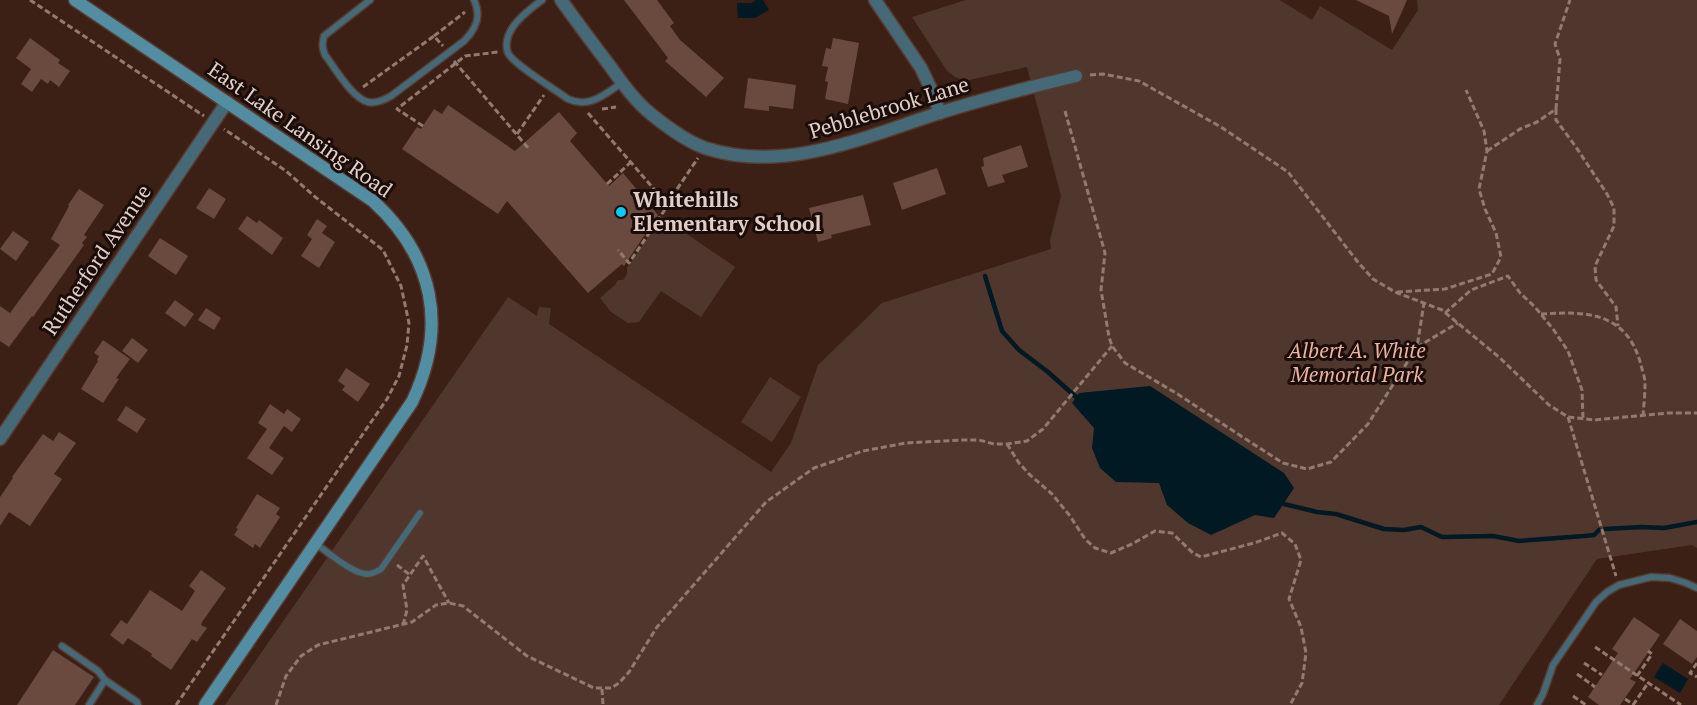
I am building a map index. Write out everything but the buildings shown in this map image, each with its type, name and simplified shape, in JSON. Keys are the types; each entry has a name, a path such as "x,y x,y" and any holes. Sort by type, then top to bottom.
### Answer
{"main road":[{"name":"East Lake Lansing Road","path":"75,0 358,190 387,214 413,249 428,289 432,335 430,353 420,386 403,417 205,705"}],"street":[{"name":"Pebblebrook Lane","path":"561,0 622,83 649,113 676,133 704,147 733,154 768,157 810,153 1017,90 1076,76"},
{"path":"875,0 921,68 940,113"},
{"name":"Rutherford Avenue","path":"0,439 227,102"}],"lane":[{"path":"370,0 324,36 322,42 325,55 352,91 360,98 370,102 381,101 391,96 473,32 478,9 474,0"},
{"path":"542,0 530,9 509,34 508,53 516,62 577,103 585,104 597,99 622,83"},
{"path":"316,544 356,571 373,574 381,569 420,513"},
{"path":"1538,705 1553,665 1596,602 1607,592 1619,585 1651,577 1670,578 1697,588"},
{"path":"62,646 98,671 105,680 138,705"},
{"path":"88,705 105,680"}],"path":[{"path":"30,0 286,171 383,250 401,286 409,323 408,345 399,376 387,399 176,705"},
{"path":"1570,0 1555,44 1560,59 1556,120 1607,194 1614,208 1614,226 1596,266 1596,280 1616,307 1618,326"},
{"path":"362,87 465,12"},
{"path":"434,36 529,149"},
{"path":"423,126 397,109 465,56 508,50"},
{"path":"1091,75 1102,74 1139,81 1221,127 1288,172 1373,279 1395,292 1445,313 1500,358 1549,405 1568,417 1594,420 1668,413 1697,413"},
{"path":"517,135 550,86"},
{"path":"1395,292 1445,289 1492,274 1501,257 1496,233 1479,189 1487,151 1484,131 1466,90"},
{"path":"1487,151 1556,109"},
{"path":"1065,111 1106,253 1101,290 1108,336 1112,346 1125,363 1176,393 1283,463 1307,469 1331,462 1368,424 1417,347 1424,303"},
{"path":"588,113 667,204"},
{"path":"618,250 629,263 696,163 704,147"},
{"path":"607,184 631,162"},
{"path":"1445,313 1471,290 1508,276 1520,293 1541,314 1568,351 1582,390 1583,419"},
{"path":"1541,314 1567,312 1608,319 1626,332 1637,350 1645,381 1643,416"},
{"path":"1417,347 1458,323"},
{"path":"276,705 286,676 301,656 318,645 403,625 412,622 436,605 449,603 463,606 527,656 580,682 602,689 610,688 619,683 629,672 657,627 766,502 814,468 863,451 906,443 979,440 994,444 1007,444 1027,441 1043,429 1112,346"},
{"path":"1568,417 1619,585"},
{"path":"1007,444 1019,463 1052,494 1085,539 1095,548 1111,553 1155,531 1172,533 1193,553 1201,557 1282,533 1295,544 1301,560 1289,599 1301,627 1306,652 1302,683 1290,705"},
{"path":"403,625 407,610 403,585 423,556 449,603"},
{"path":"388,559 410,575"},
{"path":"1595,647 1681,705"},
{"path":"1637,676 1652,654 1648,651"},
{"path":"1584,663 1602,675"},
{"path":"1697,663 1690,673 1697,677"},
{"path":"1576,674 1595,687"},
{"path":"1625,699 1634,705 1648,683"},
{"path":"602,689 603,705"},
{"path":"1573,696 1586,705"}],"green space":[{"name":"Albert A. White Memorial Park","path":"966,0 1280,0 1312,20 1320,6 1392,50 1418,10 1417,0 1697,0 1697,548 1692,545 1597,559 1499,705 225,705 508,297 537,316 539,307 551,308 549,324 771,472 791,443 818,365 882,303 1051,249 1050,240 1061,196 1027,67 965,81 955,77 947,71 912,17"},
{"path":"662,217 735,267 701,317 661,291 639,322 628,323 611,312 600,298 618,280 623,280 627,274 627,268"},
{"path":"770,377 801,397 772,442 741,422"}],"water":[{"path":"756,0 763,0 769,10 755,18 738,18 737,3 752,3"},
{"path":"1150,386 1284,473 1294,488 1274,518 1255,515 1211,535 1188,523 1167,505 1159,483 1116,482 1100,468 1092,448 1094,428 1072,403 1079,393"},
{"path":"1663,663 1688,679 1680,693 1654,677"}],"waterway":[{"path":"985,276 1002,331 1019,350 1076,397"},
{"path":"1284,504 1336,514 1384,529 1404,530 1421,527 1442,537 1493,536 1519,541 1594,535 1599,530"},
{"path":"1605,529 1664,528 1697,522"}],"place":[{"name":"Whitehills Elementary School","path":"621,212"}]}
